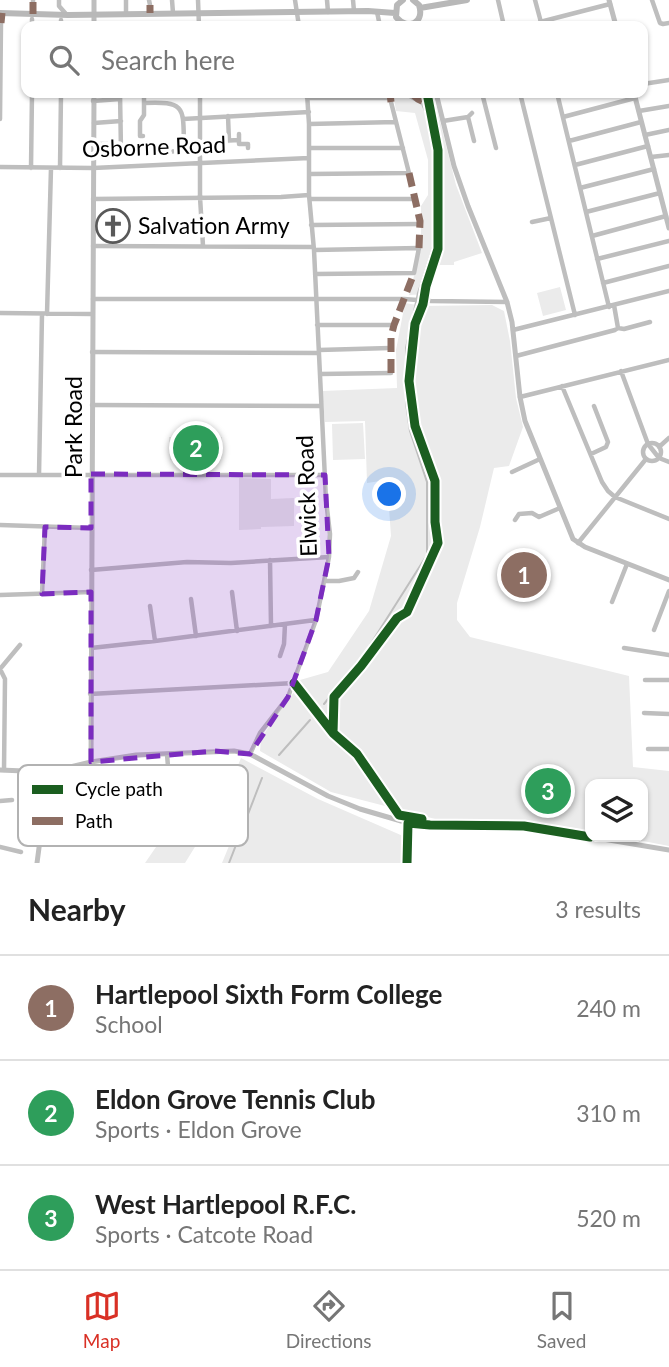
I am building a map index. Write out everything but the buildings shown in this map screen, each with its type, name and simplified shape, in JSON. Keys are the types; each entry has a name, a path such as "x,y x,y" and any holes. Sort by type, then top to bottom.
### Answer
{"main road":[{"path":"399,21 395,13 397,5 403,0"},
{"path":"413,0 420,8 417,21"},
{"path":"420,8 467,0"},
{"path":"0,13 395,13"}],"street":[{"path":"59,0 59,6 68,15"},
{"path":"94,0 94,21"},
{"path":"126,0 126,14"},
{"path":"172,0 173,13"},
{"path":"198,0 199,21"},
{"path":"295,0 298,21"},
{"path":"327,0 328,12"},
{"path":"353,0 354,12"},
{"path":"498,0 503,21"},
{"path":"535,0 540,21"},
{"path":"652,0 660,23 669,23"},
{"path":"550,21 610,2 615,21"},
{"path":"377,11 379,21"},
{"path":"0,119 2,23"},
{"path":"648,83 669,80"},
{"path":"31,168 32,98"},
{"path":"60,168 61,98"},
{"path":"143,136 140,135 140,121 144,115 144,98"},
{"path":"200,98 203,246"},
{"name":"Elwick Road","path":"250,754 260,733 288,697 295,683 316,620 329,556 330,534 311,225 307,98"},
{"path":"309,174 409,173 391,100 357,98"},
{"path":"437,98 460,184 507,302 525,421 573,539 585,547 669,580"},
{"path":"483,98 496,148"},
{"path":"521,98 575,315"},
{"path":"559,98 603,283 618,328"},
{"path":"563,117 628,98"},
{"path":"636,98 669,228"},
{"path":"93,100 120,99 119,152 182,151 183,119 178,108 167,102 144,103"},
{"name":"Park Road","path":"91,762 93,100"},
{"path":"639,111 669,106"},
{"path":"183,119 309,113"},
{"path":"443,121 470,115 474,141"},
{"path":"228,116 229,141"},
{"path":"93,122 121,121"},
{"path":"309,124 396,122"},
{"path":"569,141 641,122"},
{"path":"645,135 669,131"},
{"path":"219,141 239,137 239,144 250,145"},
{"path":"93,144 121,144"},
{"path":"575,165 648,146"},
{"path":"309,148 403,149"},
{"path":"650,157 669,155"},
{"name":"Osborne Road","path":"0,167 93,168 309,158"},
{"path":"39,475 51,168"},
{"path":"580,188 654,169"},
{"path":"586,212 660,193"},
{"path":"92,198 416,199"},
{"path":"592,236 667,212"},
{"path":"533,222 551,218"},
{"path":"311,225 420,224"},
{"path":"597,259 669,241"},
{"path":"92,246 419,248 414,273 315,274"},
{"path":"603,283 669,266"},
{"path":"513,330 669,291"},
{"path":"92,299 404,299 507,302"},
{"path":"0,313 92,314"},
{"path":"515,356 650,322"},
{"path":"317,325 394,324"},
{"path":"92,352 390,348"},
{"path":"520,397 669,360"},
{"path":"621,371 648,444 659,458 669,462"},
{"path":"320,374 391,373"},
{"path":"562,386 608,491 615,497 669,519"},
{"path":"92,405 321,406"},
{"path":"591,454 606,447 608,442 594,406"},
{"path":"659,447 669,438"},
{"path":"646,459 653,461 659,458 661,453 659,447 648,444"},
{"path":"646,459 644,452 648,444"},
{"path":"512,472 540,459"},
{"path":"578,543 646,459"},
{"path":"0,475 325,475"},
{"path":"515,520 519,514 532,513 539,517 561,508"},
{"path":"0,525 91,528"},
{"path":"42,594 45,527"},
{"path":"91,570 187,562 231,563 329,556"},
{"path":"270,560 271,626"},
{"path":"612,602 626,564"},
{"path":"325,581 347,578 354,581 358,572"},
{"path":"0,595 91,592"},
{"path":"232,592 237,631"},
{"path":"654,630 669,592"},
{"path":"191,599 196,636"},
{"path":"150,606 155,641"},
{"path":"91,648 316,620"},
{"path":"279,653 284,644 285,624"},
{"path":"2,770 5,679 0,669 20,645"},
{"path":"624,648 669,655"},
{"path":"645,680 669,680"},
{"path":"90,694 295,683"},
{"path":"644,713 669,714"},
{"path":"648,749 669,749"},
{"path":"78,765 136,755 234,751 250,754 328,796 408,823 524,826 585,836"},
{"path":"167,754 168,765"},
{"path":"0,801 12,800"},
{"path":"407,863 408,823"},
{"path":"621,842 669,850"},
{"path":"0,847 21,852"}],"highlighted area":[{"path":"91,474 325,475 329,557 316,620 288,697 250,754 214,751 91,762 91,592 42,594 45,527 91,528"}],"shaded area":[{"path":"394,98 434,98 456,185 482,253 454,262 454,265 436,265 431,294 409,295 421,249 421,206 428,195 428,160 415,113 396,111"},
{"path":"560,287 566,310 543,316 537,293"},
{"path":"405,303 423,306 492,305 504,311 516,398 523,427 509,466 494,468 457,603 457,620 470,637 629,676 633,767 669,771 669,846 648,842 648,779 585,779 585,830 439,820 331,792 260,751 261,739 300,680 328,672 369,611 391,536 387,480 367,483 365,421 325,422 322,391 397,388 396,350"},
{"path":"363,423 365,459 333,460 332,424"},
{"path":"169,437 222,437 222,458 170,460"},
{"path":"239,478 271,479 271,499 294,498 294,526 239,530"},
{"path":"241,758 318,799 403,836 403,863 222,863 229,846 248,846 248,765 238,765"},
{"path":"157,846 196,846 185,863 145,863"}],"waterway":[{"path":"324,704 365,653 427,555 427,482 410,431 406,403 406,348 418,293 434,244 437,197 435,157 429,120 422,104 411,98"},
{"path":"279,755 310,720"},
{"path":"248,814 262,778"},
{"path":"229,863 236,846"}],"marked path":[{"path":"33,2 33,14"},
{"path":"150,5 150,13"},
{"path":"1,23 2,13"},
{"path":"391,98 391,102"},
{"path":"417,98 428,104"},
{"path":"409,173 420,221 419,248"},
{"path":"391,373 391,337 414,273"}],"cycle path":[{"path":"333,733 334,697 397,618 407,612 438,543 435,481 415,426 409,381 415,324 438,249 438,150 428,98"},
{"path":"294,683 333,733 357,754 399,815 422,819"},
{"path":"407,863 408,823 524,826 585,836"}],"place":[{"name":"Salvation Army","path":"113,226"},
{"name":"Eldon Grove Tennis Club","path":"196,448"},
{"name":"Hartlepool Sixth Form College","path":"524,575"},
{"name":"West Hartlepool R.F.C.","path":"548,791"}]}
